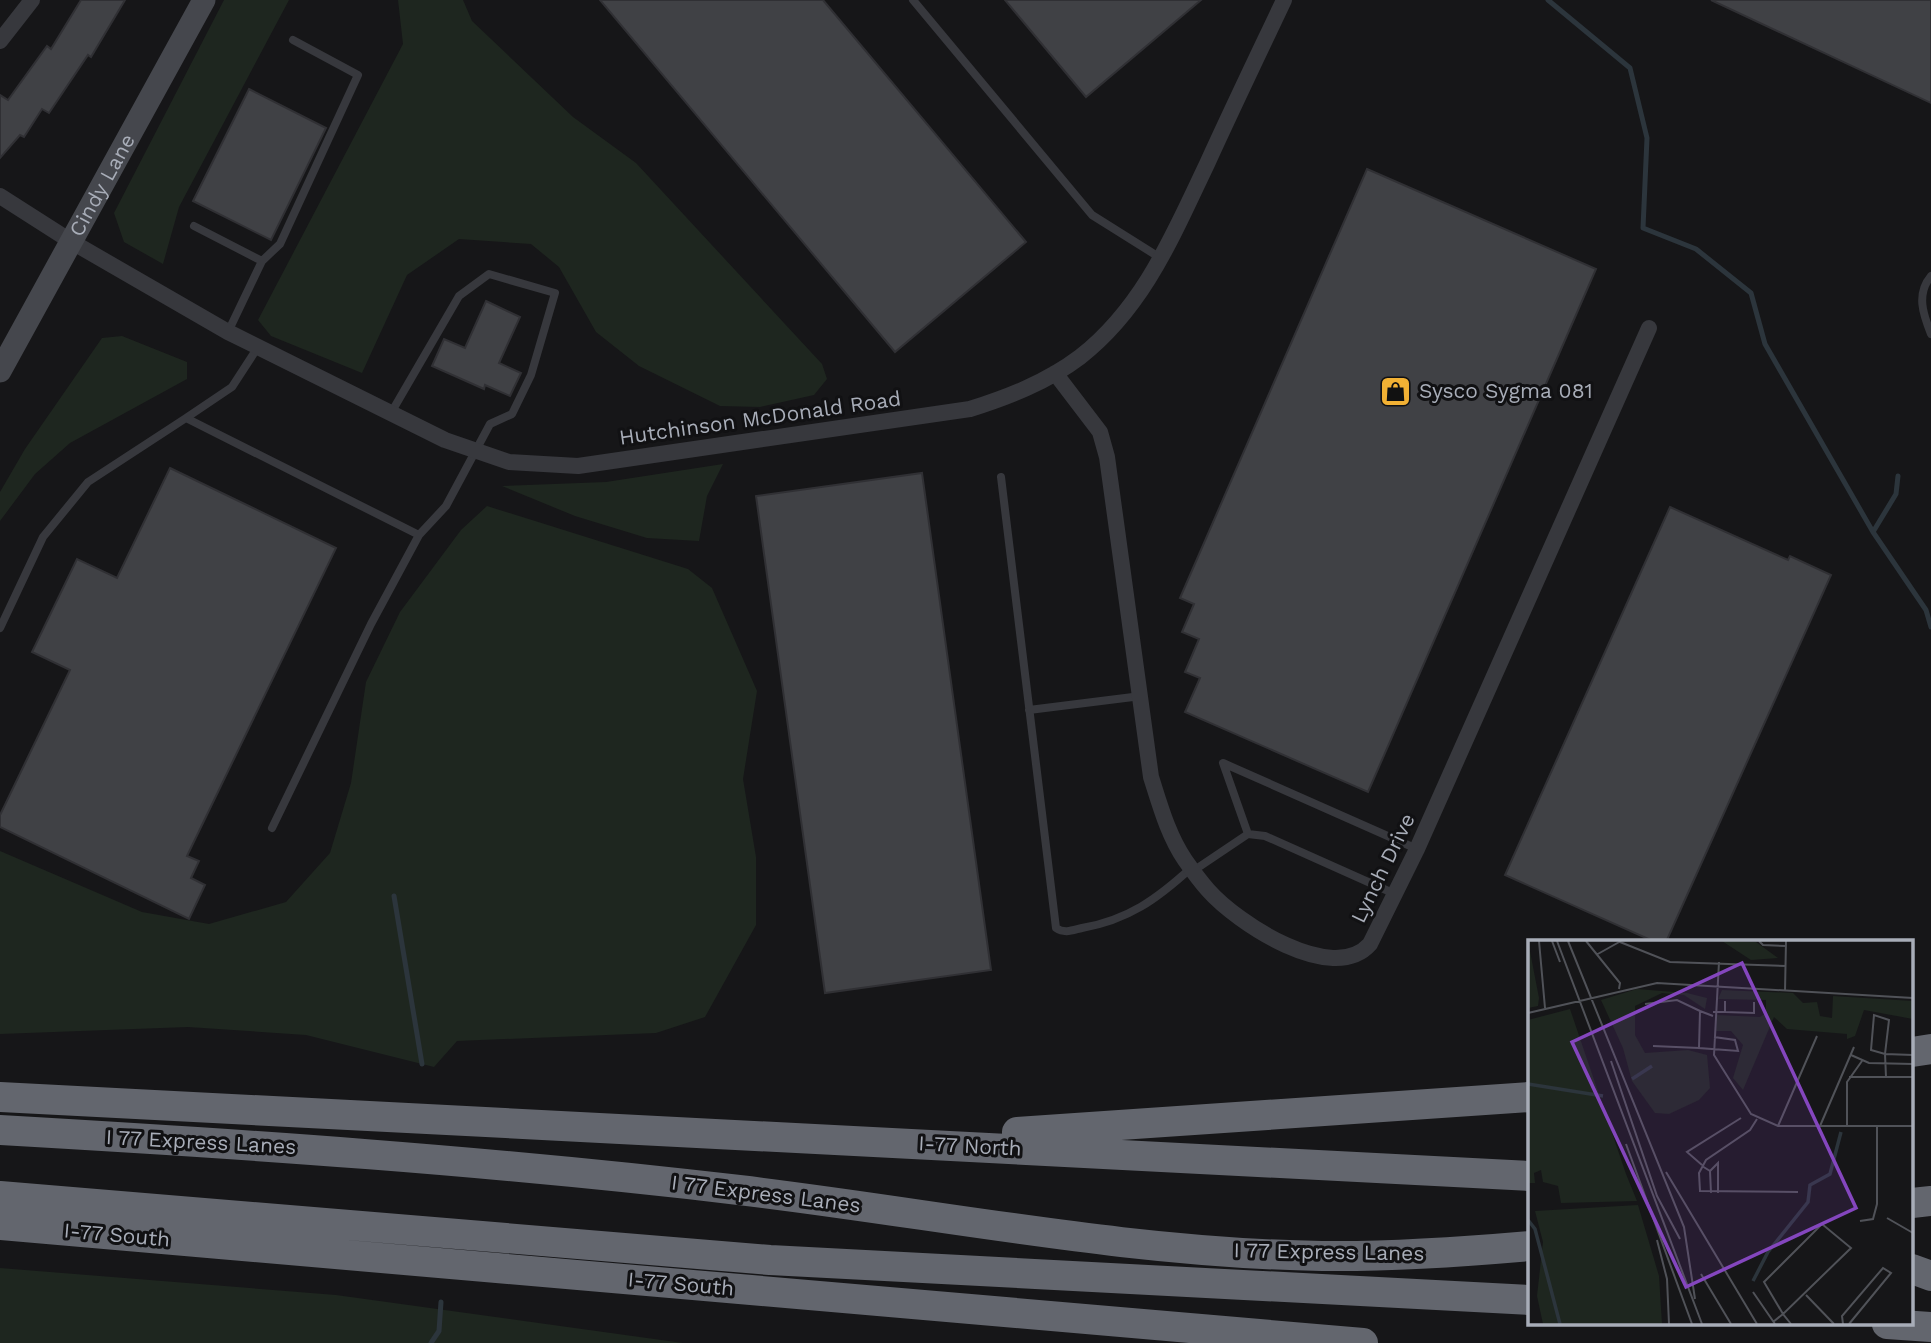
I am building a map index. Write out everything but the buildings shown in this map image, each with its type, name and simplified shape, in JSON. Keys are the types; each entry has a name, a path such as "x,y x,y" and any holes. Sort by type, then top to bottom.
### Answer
{"highway":[{"path":"1913,1052 1931,1049"},
{"name":"I-77 North","path":"0,1097 1528,1176"},
{"path":"870,1141 1438,1106 1528,1097"},
{"name":"I 77 Express Lanes","path":"0,1130 290,1146 552,1169 1198,1249 1322,1256 1418,1254 1528,1246"},
{"name":"I 77 Express Lanes","path":"0,1196 654,1252 1528,1300"},
{"path":"1913,1203 1931,1201"},
{"name":"I-77 South","path":"0,1225 1363,1343"},
{"path":"1913,1269 1931,1276"},
{"path":"1115,1321 1251,1343"},
{"path":"1913,1326 1931,1327"}],"main road":[{"name":"Cindy Lane","path":"0,371 204,0"}],"street":[{"path":"0,41 32,0"},
{"name":"Hutchinson McDonald Road","path":"0,196 72,242 228,332 476,453 509,461 578,466 970,409 1007,397 1055,373 1080,357 1122,317 1161,259 1284,0"},
{"name":"Lynch Drive","path":"1055,373 1100,432 1107,457 1151,777 1167,826 1192,870 1208,891 1266,936 1313,955 1350,958 1360,955 1370,944 1417,849 1649,328"}],"lane":[{"path":"913,0 1092,215 1161,259"},
{"path":"228,332 262,261 280,244 358,75 293,40"},
{"path":"194,226 262,261"},
{"path":"272,828 371,624 419,535 446,506 490,424 512,414 531,375 555,293 489,274 478,282 459,296 391,413"},
{"path":"1929,330 1921,296 1924,285 1931,276"},
{"path":"0,628 43,537 88,482 232,387 258,346"},
{"path":"186,418 419,535"},
{"path":"1001,477 1056,928 1067,931 1112,923 1162,895 1192,870 1248,834 1265,836 1395,894"},
{"path":"1029,710 1141,696"},
{"path":"1248,834 1223,763 1417,849"}],"shaded area":[{"path":"224,0 289,0 179,207 163,264 124,242 114,213"},
{"path":"398,0 463,0 472,21 573,117 636,163 822,364 827,379 814,395 760,407 720,406 639,366 596,332 559,267 531,244 459,239 407,275 362,373 271,336 258,320 403,44"},
{"path":"122,336 187,362 187,379 70,443 35,474 0,521 0,492 25,449 102,338"},
{"path":"723,464 707,496 699,541 647,538 575,516 502,486 606,482"},
{"path":"487,506 688,569 712,588 757,691 743,779 756,857 756,925 705,1017 656,1033 457,1041 434,1067 306,1035 188,1027 0,1034 0,851 142,912 209,924 286,902 330,853 351,783 366,682 400,612 461,530"},
{"path":"0,1268 336,1295 683,1343 0,1343"}],"waterway":[{"path":"1548,0 1630,68 1647,138 1643,228 1696,249 1751,293 1765,344 1873,532 1926,610 1931,627"},
{"path":"1873,532 1896,494 1898,476"},
{"path":"394,896 422,1064"},
{"path":"431,1343 439,1331 441,1302"}],"place":[{"name":"Sysco Sygma 081","path":"1396,391"}]}
